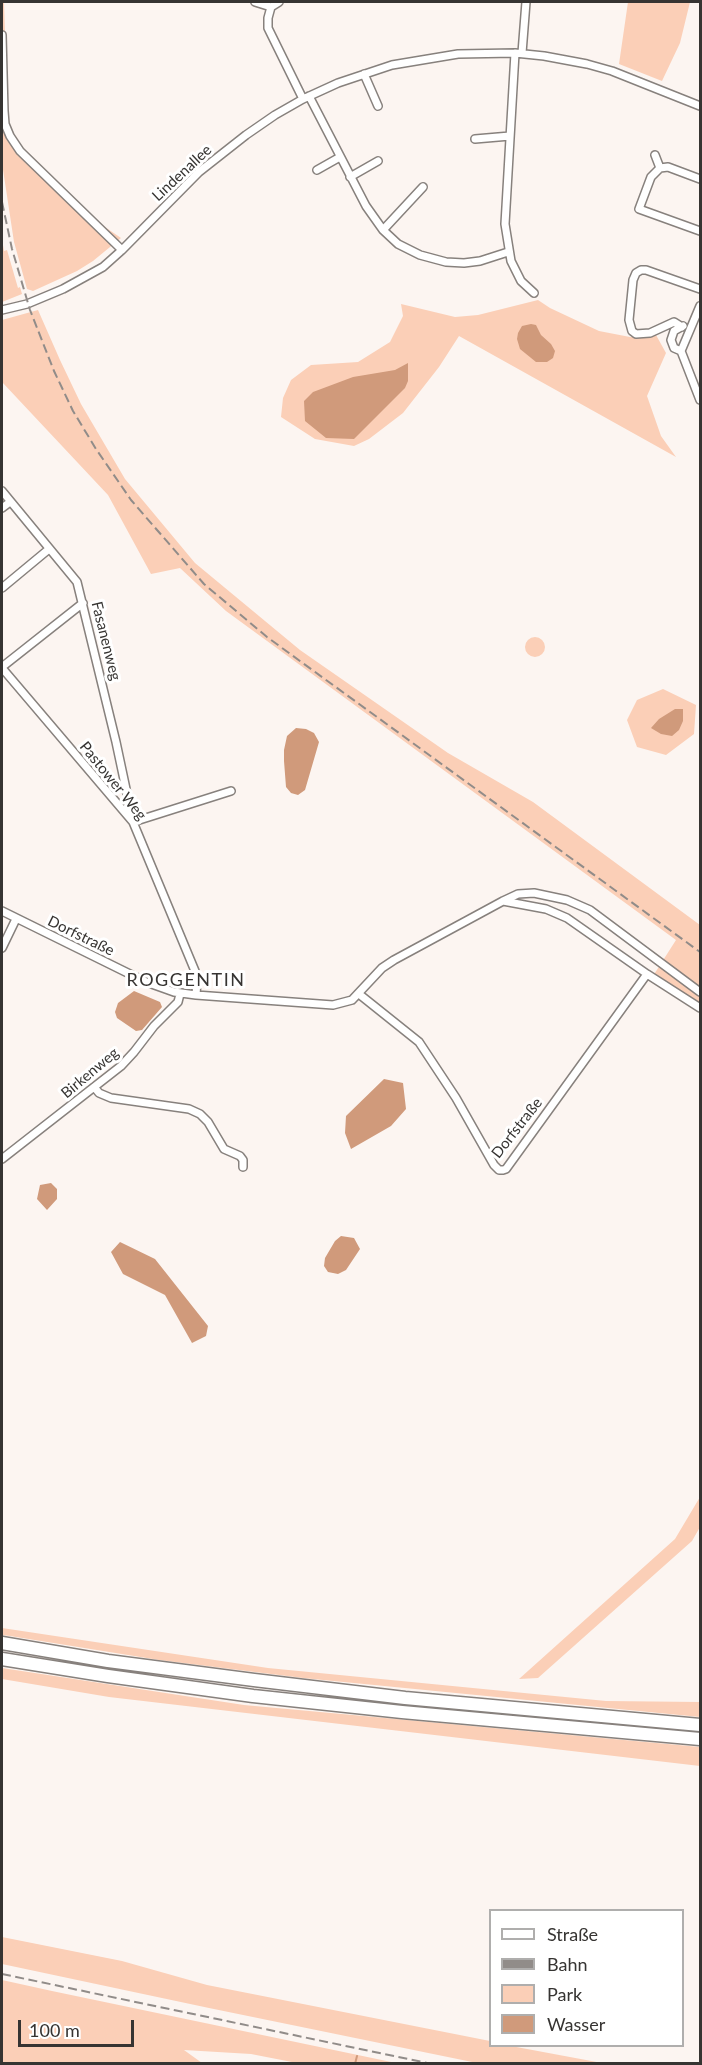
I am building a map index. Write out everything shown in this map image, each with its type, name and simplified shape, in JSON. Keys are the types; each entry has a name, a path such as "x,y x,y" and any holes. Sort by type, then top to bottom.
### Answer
{"highway":[{"path":"2,1643 108,1661 254,1680 416,1699 700,1725"},
{"path":"2,1659 253,1696 700,1739"}],"street":[{"path":"255,2 271,7"},
{"path":"279,2 271,7 267,18 268,28 366,206 383,230 398,244 413,252 446,262 480,261 508,252"},
{"path":"526,2 518,53 510,136 505,224 508,252 522,281 534,293"},
{"path":"2,35 5,124 10,136 20,151 122,250"},
{"name":"Lindenallee","path":"2,310 27,303 82,279 102,267 122,250 199,172 246,135 306,98 392,65 458,54 518,53 564,59 612,71 700,106"},
{"path":"364,74 378,106"},
{"path":"475,139 510,136"},
{"path":"655,155 660,168"},
{"path":"317,170 340,157"},
{"path":"350,177 378,161"},
{"path":"700,179 668,167 660,168 651,177 639,209 700,231"},
{"path":"383,230 423,187"},
{"path":"682,327 674,322 650,333 636,334 632,331 629,320 633,280 636,273 646,270 700,289"},
{"path":"700,306 681,351 700,400"},
{"path":"681,351 674,348 671,340 674,331 693,322"},
{"name":"Fasanenweg","path":"2,491 77,582 133,822"},
{"path":"2,508 10,502"},
{"path":"2,588 49,549"},
{"path":"2,668 83,603"},
{"name":"Pastower Weg","path":"2,668 133,822 195,971 196,995"},
{"path":"133,822 231,791"},
{"name":"Dorfstraße","path":"3,912 146,982 180,994 333,1005 352,1000 382,968 394,960 503,901 518,894 534,893 567,900 590,910 700,992"},
{"path":"503,901 546,909 567,918 700,1008"},
{"path":"2,948 16,919"},
{"name":"Dorfstraße","path":"359,994 419,1042 456,1098 494,1165 499,1170 503,1170 507,1169 647,974"},
{"name":"Birkenweg","path":"2,1159 121,1066 154,1026 178,1002 180,994"},
{"path":"95,1088 99,1093 111,1098 189,1109 200,1114 208,1122 225,1149 240,1156 243,1160 243,1167"}],"green space":[{"path":"2,2 4,2 8,122 15,138 25,152 68,194 102,225 121,238 77,271 33,291 27,289 14,242 2,163"},
{"path":"628,2 690,2 680,43 662,81 619,64"},
{"path":"2,239 4,251 7,250 18,288 20,287 22,294 2,302"},
{"path":"538,300 599,331 630,337 656,335 666,353 647,396 661,436 676,457 459,336 439,367 403,413 369,439 354,446 315,439 281,417 283,398 291,380 311,365 358,362 390,342 403,316 401,304 455,317 478,315"},
{"path":"38,310 81,404 125,479 195,563 300,650 448,753 533,802 700,925 700,1006 653,976 676,940 226,611 180,568 151,574 108,495 2,382 2,320"},
{"path":"535,637 542,640 545,647 542,654 535,657 528,654 525,647 528,640"},
{"path":"663,689 696,705 694,734 666,755 637,747 627,720 637,700"},
{"path":"700,1497 700,1527 692,1541 538,1678 519,1679 675,1539"},
{"path":"2,1628 268,1668 606,1701 700,1702 700,1717 303,1678 159,1660 2,1635"},
{"path":"2,1668 244,1705 700,1747 700,1766 109,1697 2,1679"},
{"path":"2,1937 122,1961 207,1985 489,2041 489,2047 516,2047 602,2063 477,2063 2,1964"},
{"path":"2,1980 396,2063 297,2063 251,2054 184,2050 202,2063 2,2063"}],"water":[{"path":"536,325 541,335 555,351 553,358 547,362 536,362 520,349 518,333 522,326"},
{"path":"408,363 408,381 405,388 354,439 326,438 305,421 304,401 313,392 353,377 395,370"},
{"path":"675,709 683,709 683,721 679,730 672,736 661,734 651,728 659,719"},
{"path":"296,728 314,733 319,742 305,790 298,795 291,793 286,787 284,761 287,736"},
{"path":"134,991 160,1002 162,1007 142,1030 136,1031 117,1018 115,1012 118,1003"},
{"path":"384,1079 403,1083 406,1109 391,1126 351,1149 345,1133 346,1116"},
{"path":"51,1183 57,1189 57,1199 47,1210 37,1199 40,1185"},
{"path":"341,1236 354,1238 360,1249 346,1270 338,1274 328,1272 324,1266 325,1258 335,1241"},
{"path":"120,1242 155,1259 208,1326 206,1336 192,1343 165,1295 123,1274 111,1252"}],"waterway":[{"path":"355,2064 357,2056"}],"railway":[{"path":"2,202 12,249 30,310 54,371 73,411 131,500 204,584 267,637 700,952"},
{"path":"2,1974 432,2064"}],"district":[{"name":"ROGGENTIN","path":"186,980"}]}
